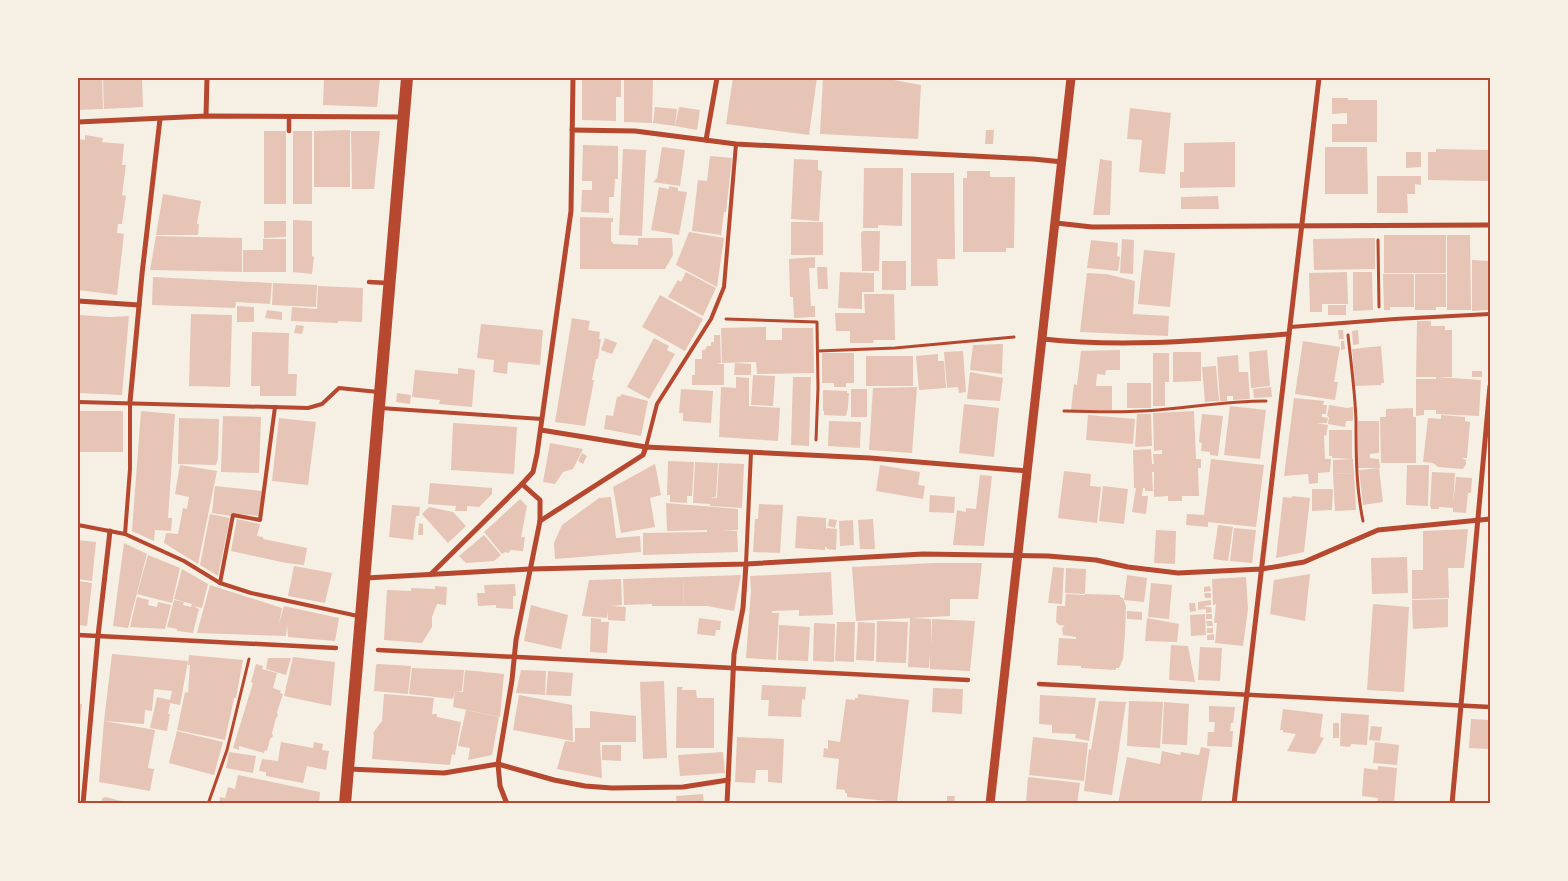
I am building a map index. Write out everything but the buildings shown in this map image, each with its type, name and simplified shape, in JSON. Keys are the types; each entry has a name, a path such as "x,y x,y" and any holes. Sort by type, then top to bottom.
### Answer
{"main road":[{"path":"344,804 407,78"}],"street":[{"path":"206,116 207,78"},
{"path":"430,575 533,472 541,430 571,211 573,78"},
{"path":"706,140 717,78"},
{"path":"990,804 1071,78"},
{"path":"1234,804 1319,78"},
{"path":"78,122 206,116 404,117"},
{"path":"289,116 289,131"},
{"path":"130,402 160,119"},
{"path":"572,130 635,131 736,144 1063,162"},
{"path":"1056,223 1092,227 1490,225"},
{"path":"369,282 390,283"},
{"path":"78,301 139,304"},
{"path":"1043,339 1078,343 1203,340 1289,334"},
{"path":"1452,804 1490,386"},
{"path":"541,430 646,447 816,456 1028,471"},
{"path":"540,521 643,455 646,447"},
{"path":"507,804 500,786 498,764 514,657 540,521 540,500 522,484"},
{"path":"364,578 530,569 746,564 923,554 1048,556 1096,560 1128,567 1178,573 1262,569 1304,562 1378,530 1490,519"},
{"path":"83,804 98,636 110,531"},
{"path":"727,804 734,654 743,608 746,564"},
{"path":"78,635 336,648"},
{"path":"378,650 968,680"},
{"path":"1039,684 1490,707"},
{"path":"347,769 444,773 498,764 554,780 585,786 612,788 684,787 728,780"}],"lane":[{"path":"646,447 656,404 711,319 724,287 736,144"},
{"path":"1290,326 1490,314"},
{"path":"78,402 316,407 322,404 339,388 380,393"},
{"path":"125,534 130,469 130,402"},
{"path":"220,583 233,516 260,520 275,407"},
{"path":"379,408 542,419"},
{"path":"746,564 751,452"},
{"path":"78,526 125,534 184,561 220,583 251,592 361,616"}],"path":[{"path":"1378,225 1380,320"},
{"path":"711,319 816,322 818,351 816,456"},
{"path":"1347,322 1356,420 1355,446 1360,506 1367,536"},
{"path":"818,351 895,348 1014,337"},
{"path":"1064,411 1156,410 1250,401 1282,401"},
{"path":"208,804 227,750 253,644"}]}
